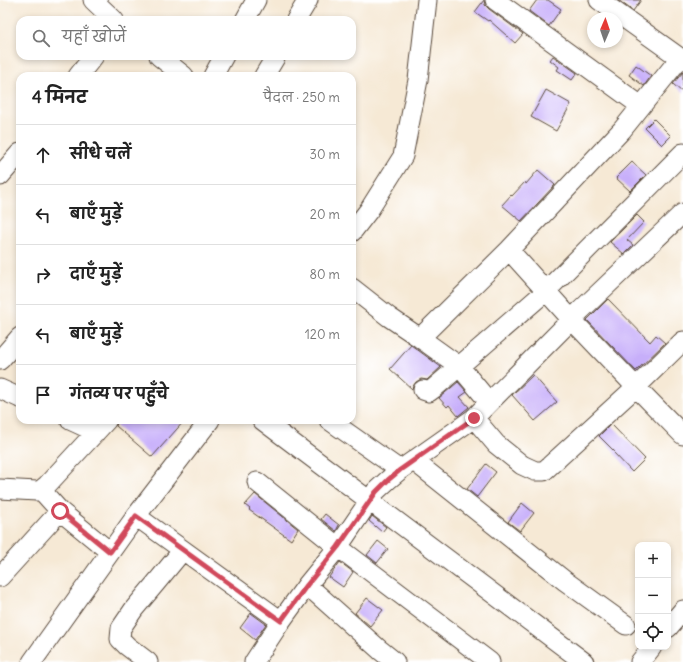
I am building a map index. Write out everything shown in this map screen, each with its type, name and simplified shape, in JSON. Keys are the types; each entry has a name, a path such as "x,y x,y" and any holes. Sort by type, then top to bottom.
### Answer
{"street":[{"path":"92,0 110,16"},
{"path":"247,16 256,0"},
{"path":"298,16 308,0"},
{"path":"356,227 369,210 403,156 418,80 427,0"},
{"path":"495,0 641,106"},
{"path":"420,338 509,250 622,130 681,59 600,0"},
{"path":"81,72 91,60"},
{"path":"164,60 179,72"},
{"path":"215,72 222,60"},
{"path":"266,72 274,60"},
{"path":"423,390 429,392 433,389 546,291 683,153"},
{"path":"0,176 16,158"},
{"path":"254,662 281,621 307,585 338,547 376,492 407,465 474,418 572,320 683,213"},
{"path":"509,250 572,320 636,387 679,424"},
{"path":"356,291 389,317 459,366 489,402"},
{"path":"474,418 496,444 522,465 535,471 544,470 636,387 683,341"},
{"path":"0,360 16,342"},
{"path":"0,389 16,396"},
{"path":"91,424 102,426"},
{"path":"32,662 136,516 207,424"},
{"path":"267,424 584,662"},
{"path":"336,424 407,465 626,625"},
{"path":"0,489 41,490 102,426"},
{"path":"257,482 338,547 490,662"},
{"path":"41,490 60,511 110,552"},
{"path":"0,577 60,511"},
{"path":"136,516 281,621"},
{"path":"148,662 120,639 121,628 134,609 182,550"},
{"path":"307,585 395,662"},
{"path":"671,624 683,610"},
{"path":"640,662 650,650"}],"building":[{"path":"484,0 485,5 489,9 523,34 515,43 489,20 488,21 475,12"},
{"path":"537,0 548,0 561,9 549,26 529,11"},
{"path":"618,0 641,0 633,11"},
{"path":"553,56 577,73 572,80 557,70 559,67 550,60"},
{"path":"636,65 651,76 644,86 629,75"},
{"path":"683,72 683,93 673,84"},
{"path":"546,90 571,104 556,131 531,117"},
{"path":"654,119 671,136 662,145 645,128"},
{"path":"632,162 646,175 630,191 616,178"},
{"path":"538,170 555,185 521,221 502,205 525,182 526,184"},
{"path":"637,215 644,222 627,240 633,245 624,254 610,242"},
{"path":"608,299 650,342 656,335 665,343 636,371 587,320"},
{"path":"411,345 441,367 427,380 421,379 416,382 412,389 390,369"},
{"path":"533,375 557,402 535,421 512,395"},
{"path":"458,382 467,392 460,397 469,407 458,416 449,405 447,407 439,398"},
{"path":"117,424 181,424 152,457 116,426"},
{"path":"611,424 645,459 632,472 599,436"},
{"path":"486,464 496,472 477,497 467,489"},
{"path":"255,494 298,529 291,540 249,510 250,509 245,505"},
{"path":"522,503 534,513 520,531 508,522"},
{"path":"325,514 339,525 336,531 321,519"},
{"path":"372,516 386,527 382,532 369,521"},
{"path":"378,541 388,549 377,563 367,555"},
{"path":"340,562 353,572 343,587 329,577"},
{"path":"367,598 383,610 370,626 355,613"},
{"path":"251,613 266,624 255,640 240,628"}],"route":[{"path":"60,511 110,552 136,516 281,621 307,585 338,547 376,492 400,470 474,418"}]}
